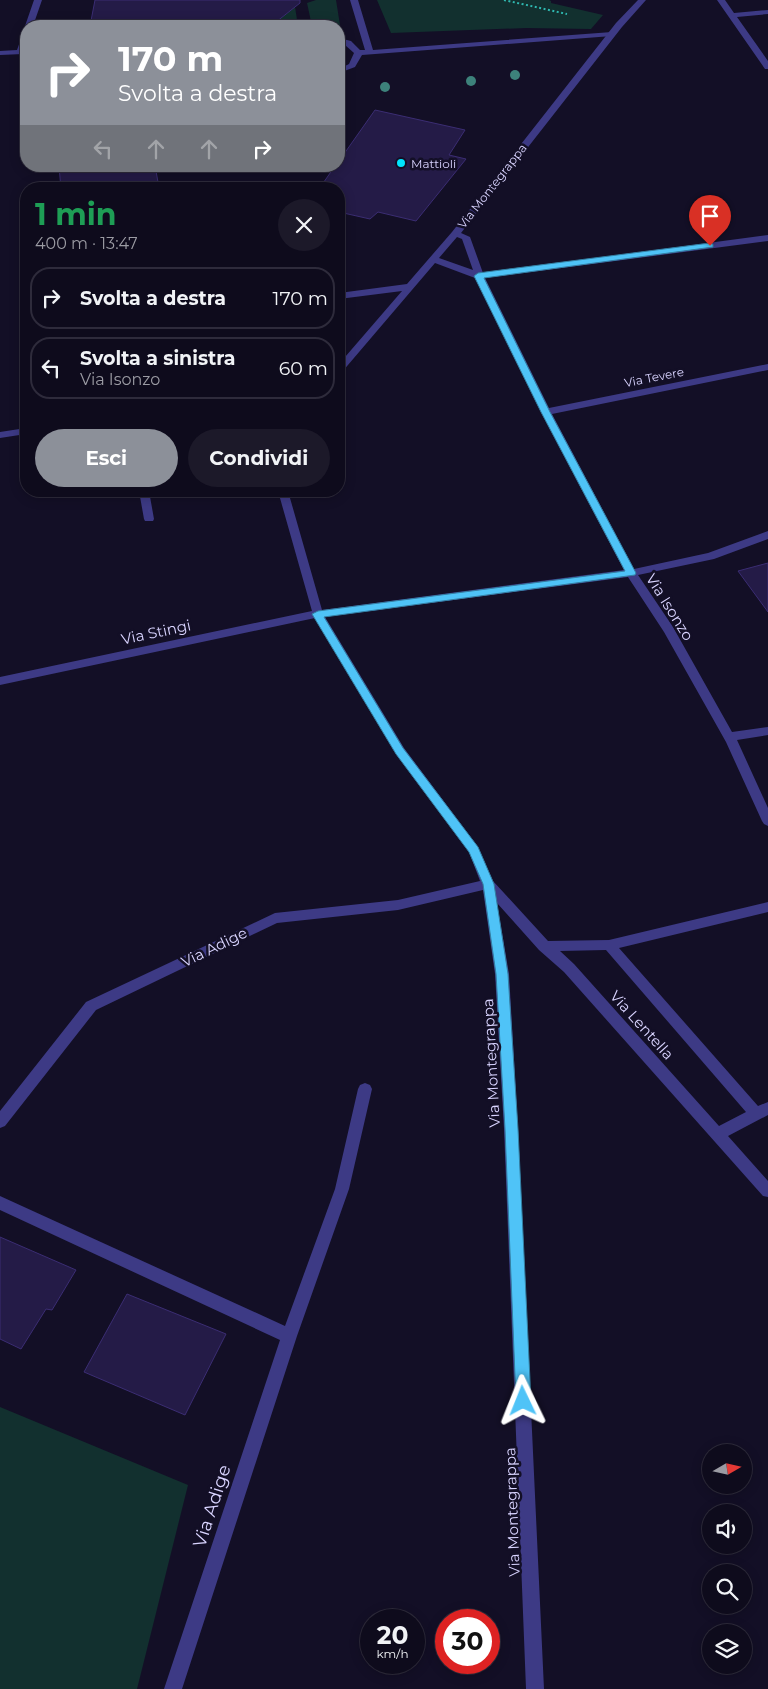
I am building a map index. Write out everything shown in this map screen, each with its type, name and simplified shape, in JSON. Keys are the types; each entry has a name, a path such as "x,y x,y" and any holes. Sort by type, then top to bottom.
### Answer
{"street":[{"path":"31,20 38,0"},
{"path":"354,0 370,53"},
{"name":"Via Montegrappa","path":"345,363 455,234 612,34 642,0"},
{"path":"721,0 768,67"},
{"path":"732,15 768,12"},
{"path":"358,54 612,34"},
{"path":"345,42 358,54"},
{"path":"0,53 20,52"},
{"path":"345,68 353,65 357,60 358,54"},
{"name":"Via Isonzo","path":"455,234 466,237 478,276 546,412 631,573 669,630 728,737 768,820"},
{"path":"433,259 478,276 768,238"},
{"path":"345,295 408,287"},
{"name":"Via Tevere","path":"546,412 768,367"},
{"path":"0,435 20,432"},
{"path":"145,497 149,519"},
{"name":"Via Montegrappa","path":"285,497 318,614 400,751 474,850 488,884 502,974 510,1110 535,1689"},
{"name":"Via Stingi","path":"0,681 318,614 631,573 710,556 768,535"},
{"path":"728,737 768,731"},
{"name":"Via Lentella","path":"488,884 544,946 569,968 768,1191"},
{"name":"Via Adige","path":"0,1122 91,1006 275,918 398,905 488,884"},
{"path":"544,946 609,945 768,907"},
{"path":"609,945 762,1111 718,1134"},
{"name":"Via Adige","path":"173,1689 289,1336 342,1189 366,1089"},
{"path":"0,1202 289,1336"}],"path":[{"path":"504,0 571,15"}],"green space":[{"path":"316,0 336,0 339,20 311,20 307,3"},
{"path":"377,0 549,0 551,3 603,15 591,29 526,28 391,33"},
{"path":"295,7 297,20 279,20"},
{"path":"0,1407 188,1485 137,1689 0,1689"}],"building":[{"path":"95,0 300,0 300,3 279,20 91,20"},
{"name":"Mattioli","path":"375,110 465,130 449,155 466,159 416,221 378,212 370,219 345,213 345,182 324,182 331,172 345,172 345,152"},
{"path":"60,172 156,172 158,182 60,182"},
{"path":"768,563 768,612 738,571"},
{"path":"0,1237 76,1270 52,1310 46,1309 21,1349 0,1339"},
{"path":"127,1294 226,1334 185,1415 84,1372"}],"place":[{"name":"Mattioli","path":"401,163"}],"route":[{"path":"523,1401 512,1129 502,974 488,884 474,850 400,751 318,614 631,573 546,412 478,276 710,246"}]}
